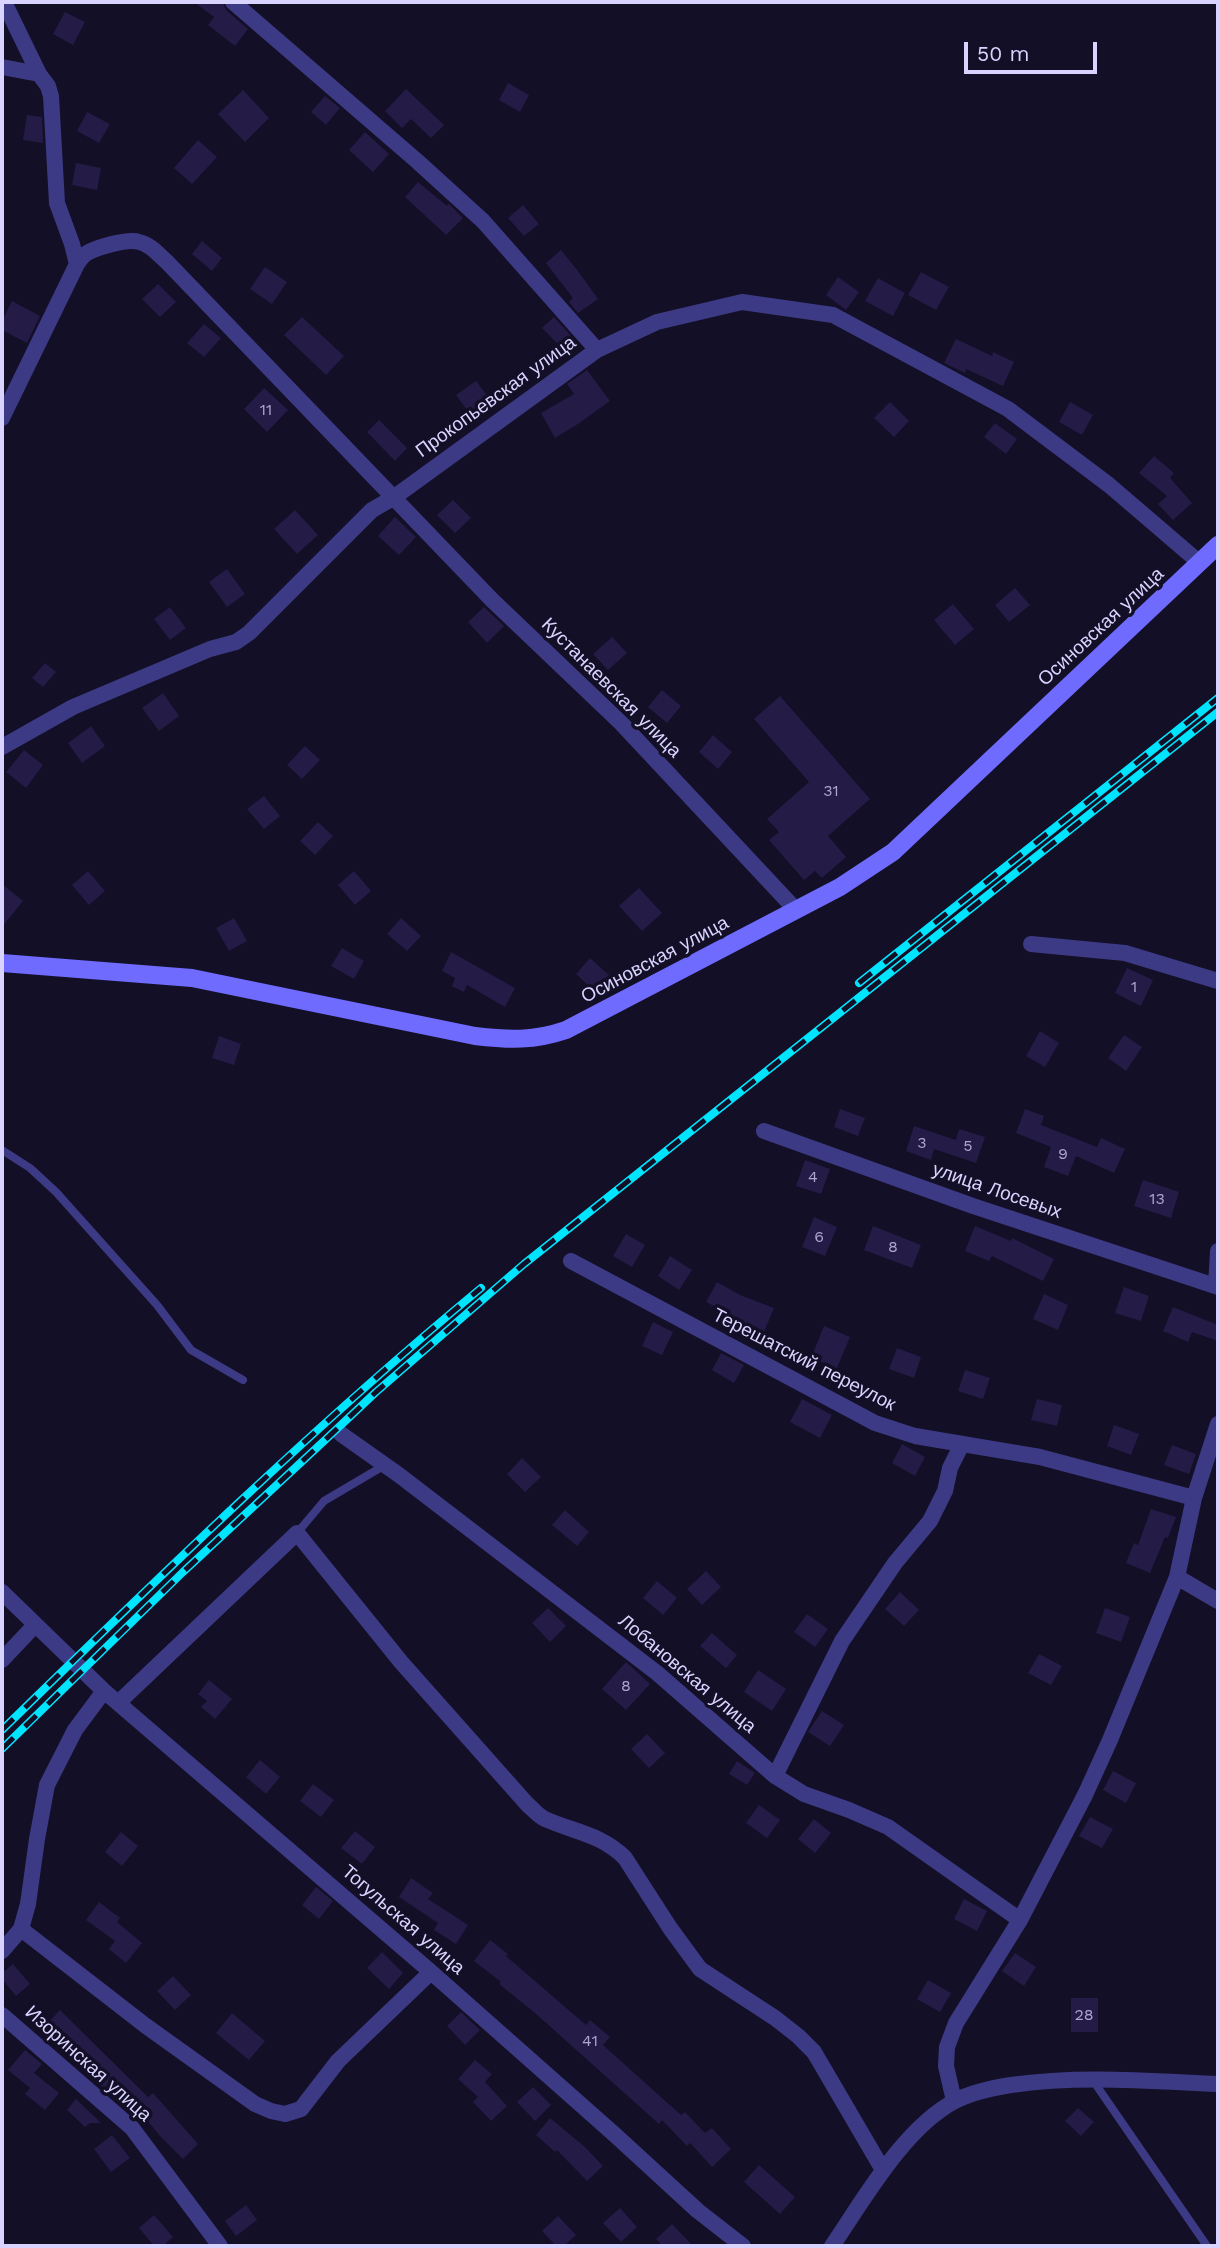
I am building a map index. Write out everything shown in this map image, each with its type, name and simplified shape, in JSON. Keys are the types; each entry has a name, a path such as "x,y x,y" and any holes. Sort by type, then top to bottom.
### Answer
{"main road":[{"name":"Осиновская улица","path":"2,963 192,978 475,1036 543,1038 566,1030 840,887 892,852 1218,545"}],"street":[{"path":"2,418 76,264 72,244 57,204 51,96 4,2"},
{"name":"Прокопьевская улица","path":"2,747 73,707 210,649 236,642 249,634 372,510 393,498 597,350 482,221 417,160 233,2"},
{"path":"2,68 39,74"},
{"name":"Кустанаевская улица","path":"76,264 85,254 130,241 147,245 167,262 492,600 621,723 796,910"},
{"path":"597,350 657,322 743,302 833,315 1008,409 1109,485 1200,563"},
{"path":"1031,944 1125,953 1218,981"},
{"name":"улица Лосевых","path":"764,1131 973,1206 1217,1287"},
{"path":"1217,1287 1218,1251"},
{"name":"Терешатский переулок","path":"571,1261 875,1423 915,1436 1040,1457 1194,1498"},
{"path":"954,2101 946,2066 947,2047 956,2022 1020,1920 1085,1795 1110,1740 1177,1577 1194,1498 1218,1424"},
{"name":"Лобановская улица","path":"341,1434 647,1665 775,1776 804,1794 888,1827 1020,1920"},
{"path":"775,1776 842,1641 894,1563 930,1521 945,1491 950,1468 962,1444"},
{"path":"119,1702 297,1533 401,1662 527,1804 542,1818 591,1835 616,1849 625,1858 670,1928 701,1969 775,2018 814,2052 883,2170"},
{"path":"1177,1577 1218,1601"},
{"name":"Тогульская улица","path":"2,1592 104,1691 431,1972 698,2211 743,2246"},
{"path":"2,1660 35,1625"},
{"path":"2,1951 21,1929 28,1904 47,1785 75,1730 104,1691"},
{"path":"21,1929 146,2026 255,2104 285,2114 301,2109 338,2061 431,1972"},
{"name":"Изоринская улица","path":"2,2015 132,2129 220,2246"},
{"path":"832,2246 883,2170 924,2124 954,2101 984,2090 1038,2081 1092,2078 1218,2084"}],"lane":[{"path":"2,1150 30,1168 56,1192 157,1305 191,1350 243,1380"},
{"path":"297,1533 324,1501 385,1465"},
{"path":"1092,2078 1207,2246"}],"building":[{"path":"194,2 223,2 226,10 248,29 235,46 208,25 214,17"},
{"path":"65,12 85,22 73,45 53,34"},
{"path":"508,83 529,95 520,112 499,100"},
{"path":"406,89 444,125 431,138 411,119 402,128 385,111"},
{"path":"243,90 269,118 245,142 218,114"},
{"path":"325,96 340,108 326,125 311,112"},
{"path":"87,112 110,124 99,143 77,131"},
{"path":"27,115 42,117 43,143 23,140"},
{"path":"365,132 389,154 373,172 349,150"},
{"path":"198,140 217,157 192,184 174,168"},
{"path":"76,163 101,168 97,190 72,185"},
{"path":"418,182 447,206 449,204 463,218 446,235 405,197"},
{"path":"523,205 539,224 524,236 508,218"},
{"path":"202,241 222,258 212,271 192,254"},
{"path":"561,250 598,299 578,313 569,302 573,298 546,263"},
{"path":"265,267 287,282 272,304 250,289"},
{"path":"921,272 949,287 936,310 908,295"},
{"path":"838,277 859,292 846,310 826,295"},
{"path":"878,278 905,293 893,316 865,301"},
{"path":"158,284 176,302 160,317 142,299"},
{"path":"12,301 40,316 27,343 2,330 2,321"},
{"path":"302,317 344,356 326,375 284,335"},
{"path":"554,317 572,337 561,347 542,328"},
{"path":"204,324 221,338 204,357 187,343"},
{"path":"956,339 992,356 993,352 1014,362 1003,386 966,369 965,373 944,363"},
{"path":"587,370 610,401 555,438 541,413 574,394 567,384"},
{"path":"476,381 493,403 473,418 456,395"},
{"path":"264,388 288,410 267,432 244,409"},
{"path":"890,402 909,421 894,437 874,418"},
{"path":"1070,402 1093,415 1082,435 1059,422"},
{"path":"379,420 407,448 395,461 367,432"},
{"path":"995,423 1017,439 1006,454 984,437"},
{"path":"1154,456 1174,473 1170,478 1192,503 1173,520 1158,504 1167,496 1139,473"},
{"path":"453,500 471,518 455,533 437,515"},
{"path":"295,510 318,535 297,554 274,529"},
{"path":"395,517 416,537 399,555 378,536"},
{"path":"227,569 245,594 227,607 209,582"},
{"path":"1015,588 1030,605 1009,622 995,605"},
{"path":"953,604 974,629 955,645 934,620"},
{"path":"170,607 186,628 170,640 154,619"},
{"path":"484,607 504,626 487,643 468,622"},
{"path":"612,637 627,653 608,670 593,654"},
{"path":"45,663 56,672 43,687 32,678"},
{"path":"662,690 681,706 667,723 648,707"},
{"path":"163,693 179,716 159,731 142,708"},
{"path":"780,696 870,799 828,836 846,857 822,878 815,871 804,880 769,840 779,832 767,819 809,782 754,719"},
{"path":"91,726 105,746 82,763 68,743"},
{"path":"713,735 732,752 718,769 699,752"},
{"path":"305,746 320,760 302,779 287,765"},
{"path":"24,750 43,765 26,788 6,772"},
{"path":"264,796 280,816 264,829 247,809"},
{"path":"318,822 333,836 315,855 300,841"},
{"path":"88,871 105,891 89,905 72,885"},
{"path":"354,871 371,891 355,905 338,885"},
{"path":"2,884 23,901 2,927"},
{"path":"639,888 662,913 642,931 619,906"},
{"path":"234,918 247,941 229,951 216,928"},
{"path":"401,918 421,936 407,951 387,934"},
{"path":"342,948 364,961 354,979 331,966"},
{"path":"451,952 515,988 505,1007 467,985 464,992 452,986 455,978 442,971"},
{"path":"590,958 610,976 595,992 576,974"},
{"path":"1127,968 1153,980 1141,1006 1115,993"},
{"path":"1040,1031 1059,1043 1045,1067 1026,1056"},
{"path":"1124,1035 1142,1047 1126,1071 1108,1058"},
{"path":"219,1036 241,1044 234,1065 212,1058"},
{"path":"840,1109 865,1118 858,1136 834,1127"},
{"path":"1025,1109 1044,1116 1041,1125 1097,1147 1101,1138 1125,1149 1114,1173 1076,1156 1068,1176 1044,1167 1051,1147 1016,1133"},
{"path":"914,1126 956,1140 959,1129 985,1137 976,1163 934,1149 931,1160 906,1151"},
{"path":"805,1160 830,1169 821,1194 796,1186"},
{"path":"1143,1180 1179,1192 1171,1218 1134,1206"},
{"path":"814,1217 837,1227 825,1256 802,1247"},
{"path":"873,1226 921,1245 912,1268 864,1250"},
{"path":"975,1226 1011,1241 1012,1238 1054,1259 1043,1281 992,1256 989,1261 965,1251"},
{"path":"626,1234 645,1245 632,1267 613,1256"},
{"path":"670,1256 692,1270 679,1290 658,1276"},
{"path":"717,1282 740,1295 774,1308 764,1332 743,1324 744,1322 706,1302"},
{"path":"1124,1287 1149,1296 1141,1321 1115,1313"},
{"path":"1044,1294 1068,1305 1058,1330 1033,1319"},
{"path":"1173,1307 1218,1325 1218,1341 1192,1332 1188,1342 1163,1331"},
{"path":"653,1322 673,1332 662,1355 642,1346"},
{"path":"824,1326 850,1337 837,1368 811,1358"},
{"path":"897,1348 921,1357 914,1378 889,1369"},
{"path":"721,1353 744,1365 734,1383 712,1370"},
{"path":"965,1370 990,1378 983,1399 958,1391"},
{"path":"802,1399 832,1415 820,1438 790,1422"},
{"path":"1037,1399 1062,1405 1057,1426 1031,1420"},
{"path":"1114,1425 1139,1434 1131,1455 1107,1446"},
{"path":"902,1444 925,1457 915,1476 892,1463"},
{"path":"1172,1445 1196,1454 1189,1474 1164,1465"},
{"path":"522,1458 541,1477 525,1492 507,1474"},
{"path":"1151,1509 1176,1517 1150,1573 1126,1563 1134,1543 1138,1545"},
{"path":"565,1510 589,1532 577,1546 552,1525"},
{"path":"706,1571 721,1587 702,1605 687,1589"},
{"path":"657,1581 677,1598 663,1615 643,1598"},
{"path":"900,1592 919,1610 904,1626 885,1609"},
{"path":"548,1608 566,1626 550,1642 532,1623"},
{"path":"1105,1608 1130,1617 1121,1642 1096,1633"},
{"path":"807,1614 828,1629 815,1647 794,1632"},
{"path":"712,1633 737,1655 726,1668 700,1646"},
{"path":"1039,1654 1062,1666 1051,1685 1028,1673"},
{"path":"626,1662 650,1684 626,1710 602,1689"},
{"path":"758,1670 786,1689 772,1711 744,1692"},
{"path":"209,1680 232,1699 215,1719 201,1707 207,1701 198,1694"},
{"path":"822,1711 844,1725 830,1746 808,1732"},
{"path":"647,1734 665,1753 649,1768 631,1749"},
{"path":"260,1760 280,1777 266,1794 246,1777"},
{"path":"737,1761 755,1773 747,1785 729,1774"},
{"path":"1113,1771 1136,1783 1126,1803 1103,1790"},
{"path":"313,1784 334,1800 321,1817 300,1801"},
{"path":"759,1805 780,1820 767,1838 746,1823"},
{"path":"1090,1817 1113,1829 1102,1848 1079,1836"},
{"path":"814,1819 831,1833 815,1853 798,1839"},
{"path":"355,1831 375,1847 362,1864 341,1848"},
{"path":"121,1832 138,1846 122,1866 105,1852"},
{"path":"411,1878 433,1893 428,1899 468,1925 456,1944 434,1930 438,1923 399,1897"},
{"path":"316,1887 333,1901 319,1919 302,1905"},
{"path":"964,1899 987,1911 977,1931 954,1919"},
{"path":"99,1902 120,1918 117,1922 142,1943 126,1963 109,1949 115,1941 86,1920"},
{"path":"490,1940 586,2025 590,2020 610,2037 603,2045 681,2115 685,2112 705,2133 712,2128 731,2149 712,2167 690,2143 687,2146 662,2120 659,2124 474,1961"},
{"path":"382,1952 403,1973 389,1989 367,1968"},
{"path":"1015,1953 1036,1967 1024,1986 1002,1971"},
{"path":"13,1964 30,1984 16,1996 2,1979 2,1973"},
{"path":"173,1976 191,1995 175,2010 157,1991"},
{"path":"928,1980 951,1993 940,2012 917,1999"},
{"path":"1071,1998 1098,1998 1098,2032 1071,2032"},
{"path":"60,2010 148,2097 153,2093 198,2144 183,2159 160,2136 121,2088 113,2097 97,2082 101,2078 45,2026"},
{"path":"461,2012 480,2030 465,2045 447,2026"},
{"path":"232,2013 265,2041 249,2060 216,2033"},
{"path":"25,2050 42,2064 34,2073 59,2093 45,2110 25,2094 30,2088 8,2070"},
{"path":"475,2060 492,2074 485,2082 507,2106 491,2121 473,2102 478,2097 458,2079"},
{"path":"533,2087 551,2105 535,2121 517,2102"},
{"path":"76,2099 101,2123 90,2123 85,2127 67,2110"},
{"path":"1078,2108 1094,2122 1081,2136 1065,2121"},
{"path":"550,2118 603,2166 587,2181 557,2150 555,2152 536,2135"},
{"path":"112,2135 130,2158 111,2172 94,2149"},
{"path":"759,2165 795,2197 780,2214 744,2182"},
{"path":"246,2205 257,2220 236,2236 225,2221"},
{"path":"620,2208 637,2227 621,2242 603,2223"},
{"path":"154,2215 173,2237 163,2246 154,2246 139,2228"},
{"path":"558,2216 576,2235 564,2246 556,2246 542,2231"},
{"path":"672,2224 693,2246 663,2246 656,2239"}],"railway":[{"path":"859,983 1218,698"},
{"path":"2,1749 183,1572 376,1392 524,1264 1218,712"},
{"path":"2,1730 296,1449 481,1288"}]}
